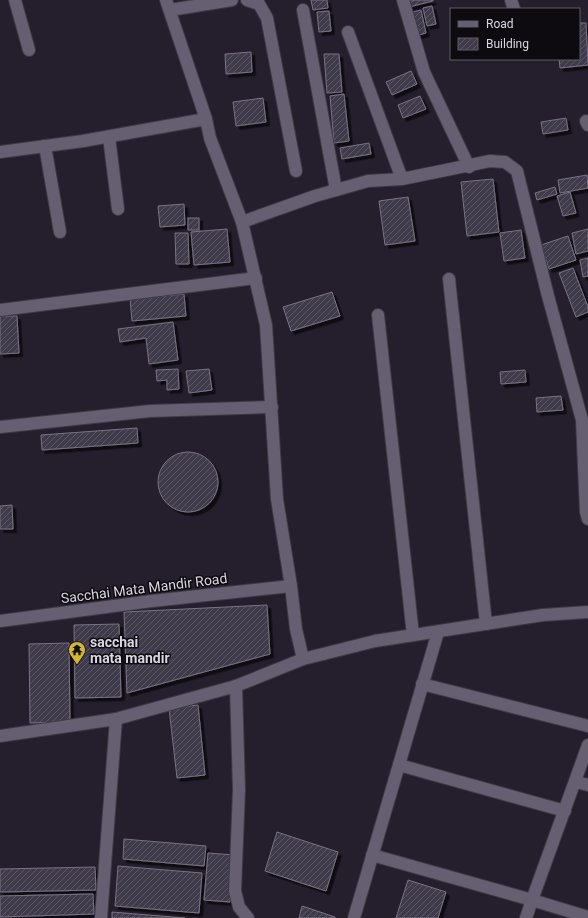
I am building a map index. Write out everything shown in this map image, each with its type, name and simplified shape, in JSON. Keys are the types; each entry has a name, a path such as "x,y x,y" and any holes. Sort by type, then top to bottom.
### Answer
{"street":[{"path":"15,0 29,50"},
{"path":"232,0 168,5 206,119 210,138 242,222 266,326 277,500 291,586 296,629 303,659"},
{"path":"247,0 259,4 267,18 296,171"},
{"path":"403,0 424,72 469,167"},
{"path":"303,10 336,190"},
{"path":"348,32 402,179"},
{"path":"0,152 109,136 206,119"},
{"path":"109,136 118,209"},
{"path":"44,146 60,232"},
{"path":"242,222 336,190 368,181 402,179 469,167 490,161 505,162 517,171 548,296 585,419 588,519"},
{"path":"0,310 256,278"},
{"path":"449,279 486,624"},
{"path":"378,315 414,635"},
{"path":"0,427 150,411 272,407"},
{"name":"Sacchai Mata Mandir Road","path":"0,621 152,601 291,586"},
{"path":"0,736 116,719 236,686 303,659 375,641 543,615 588,612"},
{"path":"354,918 438,632"},
{"path":"422,684 588,726"},
{"path":"236,686 239,790 234,891 239,907 248,918"},
{"path":"101,918 116,719"},
{"path":"526,918 588,745"},
{"path":"399,765 564,811"},
{"path":"576,782 588,785"},
{"path":"372,855 588,916"}],"building":[{"path":"311,0 327,0 328,8 313,10"},
{"path":"407,0 433,0 433,1 409,7"},
{"path":"432,6 436,24 427,26 423,8"},
{"path":"421,10 426,33 415,36 409,13"},
{"path":"329,11 331,31 319,32 317,12"},
{"path":"580,23 586,23 588,65 560,68 559,60 580,60"},
{"path":"251,52 252,72 226,74 225,54"},
{"path":"324,54 339,54 342,92 327,93"},
{"path":"411,71 417,84 392,95 386,82"},
{"path":"344,94 349,141 334,143 330,96"},
{"path":"420,96 426,109 403,118 398,105"},
{"path":"263,98 266,122 236,126 233,102"},
{"path":"566,118 568,130 543,134 541,122"},
{"path":"369,143 371,154 342,159 340,148"},
{"path":"587,175 588,188 560,193 558,180"},
{"path":"493,179 499,232 467,236 461,182"},
{"path":"555,187 557,194 537,200 535,193"},
{"path":"570,192 576,213 563,216 557,196"},
{"path":"408,197 415,241 385,245 379,201"},
{"path":"184,204 185,225 160,227 158,206"},
{"path":"188,218 199,218 199,230 188,230"},
{"path":"227,229 230,262 194,265 191,232"},
{"path":"588,229 588,251 576,254 572,233"},
{"path":"521,230 525,258 504,261 500,233"},
{"path":"175,233 188,233 189,264 176,264"},
{"path":"568,236 576,260 549,269 541,245"},
{"path":"588,258 588,276 583,277 580,260"},
{"path":"573,268 588,307 588,312 576,317 559,273"},
{"path":"332,292 340,316 291,331 283,307"},
{"path":"184,294 186,316 132,321 130,299"},
{"path":"0,316 17,316 19,353 0,354"},
{"path":"173,322 178,360 149,364 146,338 120,342 118,329"},
{"path":"178,369 179,389 167,390 167,380 157,381 156,370"},
{"path":"209,369 212,390 189,393 186,371"},
{"path":"525,370 526,382 501,384 500,372"},
{"path":"561,396 563,410 537,412 536,398"},
{"path":"137,428 138,443 42,450 41,435"},
{"path":"182,452 194,452 205,457 213,465 218,476 216,494 205,507 194,512 182,512 171,507 163,499 158,488 158,476 163,465 171,457"},
{"path":"12,505 13,529 0,529 0,506"},
{"path":"267,605 270,654 127,693 124,612"},
{"path":"119,624 121,697 75,698 74,625"},
{"path":"69,643 70,722 30,723 29,644"},
{"path":"198,705 205,775 177,778 169,708"},
{"path":"277,832 338,852 326,891 265,871"},
{"path":"124,839 206,846 204,866 123,859"},
{"path":"208,853 234,855 230,902 204,900"},
{"path":"118,866 202,873 199,913 115,906"},
{"path":"95,867 96,890 0,892 0,869"},
{"path":"408,880 446,892 438,918 396,918"},
{"path":"93,894 94,914 0,917 0,896"},
{"path":"302,906 335,917 335,918 299,918"},
{"path":"112,912 185,918 112,918"}],"place":[{"name":"sacchai mata mandir","path":"77,665"}]}
